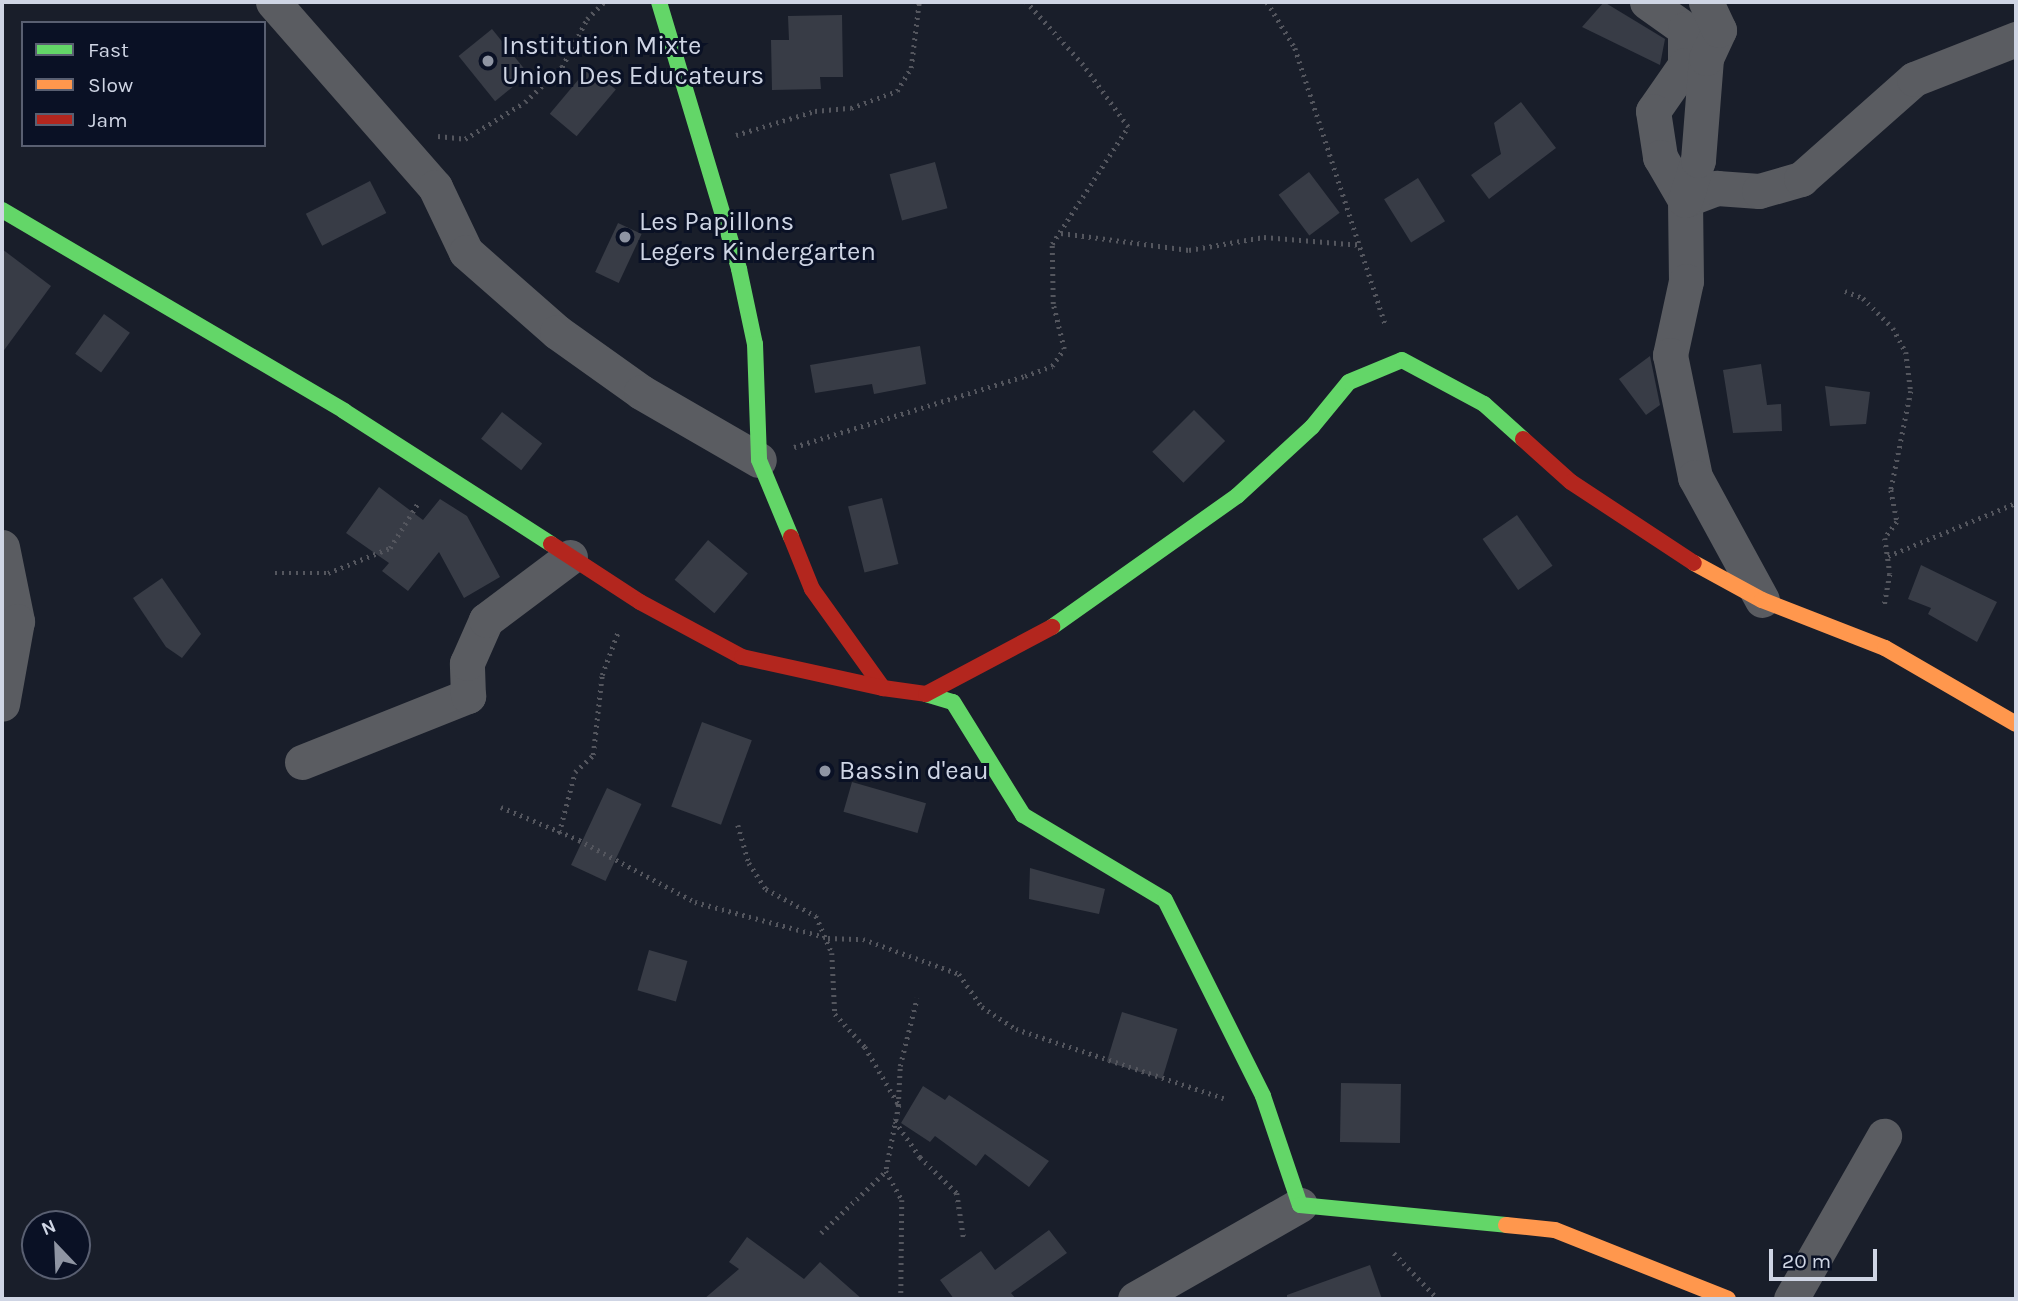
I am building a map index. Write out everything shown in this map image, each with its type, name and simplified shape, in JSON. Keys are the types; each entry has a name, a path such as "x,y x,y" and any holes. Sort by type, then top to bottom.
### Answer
{"street":[{"path":"273,2 435,187 466,252 511,294 641,392 759,460"},
{"path":"659,2 700,150 739,269 755,344 759,460 812,589 883,688"},
{"path":"1647,2 1685,29 1685,65 1653,111 1660,156 1685,200"},
{"path":"1706,2 1719,30 1706,58 1699,160 1685,200 1686,281 1670,355 1695,477 1762,600"},
{"path":"1685,200 1717,188 1759,191 1801,179 1914,79 2016,39"},
{"path":"2,210 437,469 640,602 742,657 883,688 926,694 953,702 1023,816 1165,900 1263,1096 1300,1205"},
{"path":"926,694 1070,617 1237,496 1312,427 1349,382 1402,360 1484,404 1571,482 1658,544 1762,600 1885,648 2016,724"},
{"path":"2,547 17,621 2,704"},
{"path":"302,762 468,696 467,663 486,620 570,558"},
{"path":"1791,1299 1884,1136"},
{"path":"1135,1299 1300,1205 1555,1230 1728,1299"}],"path":[{"path":"381,128 465,139 525,102 562,67 587,19 604,2"},
{"path":"700,150 752,129 815,111 851,108 897,91 911,68 919,2"},
{"path":"759,460 1052,366 1063,349 1053,304 1052,244 1128,127 1083,65 1026,2"},
{"path":"1267,2 1295,48 1344,210 1362,245 1366,279 1402,360"},
{"path":"1060,233 1189,250 1264,237 1362,245"},
{"path":"1845,291 1863,298 1893,328 1906,352 1911,391 1891,490 1897,522 1885,538 1888,556 1885,648"},
{"path":"275,573 328,573 390,548 437,469"},
{"path":"1888,556 2016,503"},
{"path":"559,833 575,772 593,755 602,675 613,640 640,602"},
{"path":"500,807 559,833 695,902 828,938 863,939 960,974 982,1007 1017,1029 1220,1099 1263,1096"},
{"path":"738,825 749,863 766,889 816,916 828,938 835,1014 865,1047 898,1105 895,1121 920,1157 957,1193 964,1240"},
{"path":"821,1234 886,1171 898,1105 900,1066 917,998"},
{"path":"886,1171 902,1200 901,1299"}],"building":[{"path":"1604,2 1665,39 1660,65 1582,27"},
{"path":"842,15 843,77 820,77 821,89 772,90 771,40 789,40 788,16"},
{"path":"492,29 529,74 495,101 459,56"},
{"path":"589,67 616,89 577,136 550,114"},
{"path":"1521,102 1556,148 1489,199 1471,175 1501,154 1494,123"},
{"path":"935,162 947,208 902,221 890,174"},
{"path":"1309,172 1340,213 1309,236 1279,195"},
{"path":"1418,178 1445,221 1411,242 1384,199"},
{"path":"370,181 386,213 322,246 306,214"},
{"path":"618,223 642,234 619,283 595,272"},
{"path":"2,249 51,286 2,353"},
{"path":"104,314 130,333 101,372 75,354"},
{"path":"920,346 926,384 874,394 872,384 815,393 810,365"},
{"path":"1650,356 1660,405 1646,415 1619,379"},
{"path":"1761,364 1767,405 1781,404 1782,431 1733,433 1723,370"},
{"path":"1825,386 1870,392 1866,424 1830,426"},
{"path":"1194,410 1225,441 1183,483 1152,452"},
{"path":"502,412 542,443 521,470 481,439"},
{"path":"379,487 423,520 440,499 467,516 500,577 464,598 439,552 408,591 382,571 389,563 346,533"},
{"path":"882,498 898,564 864,572 848,506"},
{"path":"1517,515 1553,566 1518,590 1483,539"},
{"path":"708,540 748,573 714,613 675,580"},
{"path":"1921,565 1997,602 1977,642 1928,614 1931,608 1908,599"},
{"path":"162,578 201,634 182,658 166,647 133,598"},
{"path":"702,722 752,740 721,825 671,807"},
{"path":"852,782 926,803 917,833 843,812"},
{"path":"607,788 641,804 606,881 571,865"},
{"path":"1030,868 1105,889 1099,914 1029,899"},
{"path":"649,950 687,961 676,1001 637,990"},
{"path":"1122,1012 1177,1029 1162,1079 1107,1062"},
{"path":"1341,1083 1401,1084 1400,1143 1340,1142"},
{"path":"923,1086 945,1100 949,1095 1049,1161 1029,1187 985,1154 976,1166 935,1136 930,1142 901,1123"},
{"path":"1049,1230 1067,1253 1011,1293 1016,1299 954,1299 940,1280 981,1251 995,1270"},
{"path":"747,1237 804,1279 820,1262 862,1299 704,1299 739,1269 729,1262"},
{"path":"1370,1265 1382,1299 1287,1299 1287,1295"}],"traffic: fast":[{"path":"659,2 739,269 755,344 759,460 791,537"},
{"path":"2,210 344,411 551,544"},
{"path":"1052,627 1237,496 1312,427 1349,382 1402,360 1484,404 1523,439"},
{"path":"926,694 953,702 1023,815 1165,900 1263,1096 1300,1205 1506,1225"}],"traffic: slow":[{"path":"1694,563 1762,600 1885,648 2016,724"},
{"path":"1506,1225 1555,1230 1728,1299"}],"traffic: jam":[{"path":"1523,439 1571,482 1694,563"},
{"path":"791,537 812,589 883,688 926,694 1052,627"},
{"path":"551,544 640,602 742,657 883,688"}],"place":[{"name":"Institution Mixte Union Des Educateurs","path":"488,61"},
{"name":"Les Papillons Legers Kindergarten","path":"625,237"},
{"name":"Bassin d'eau","path":"825,771"}]}
